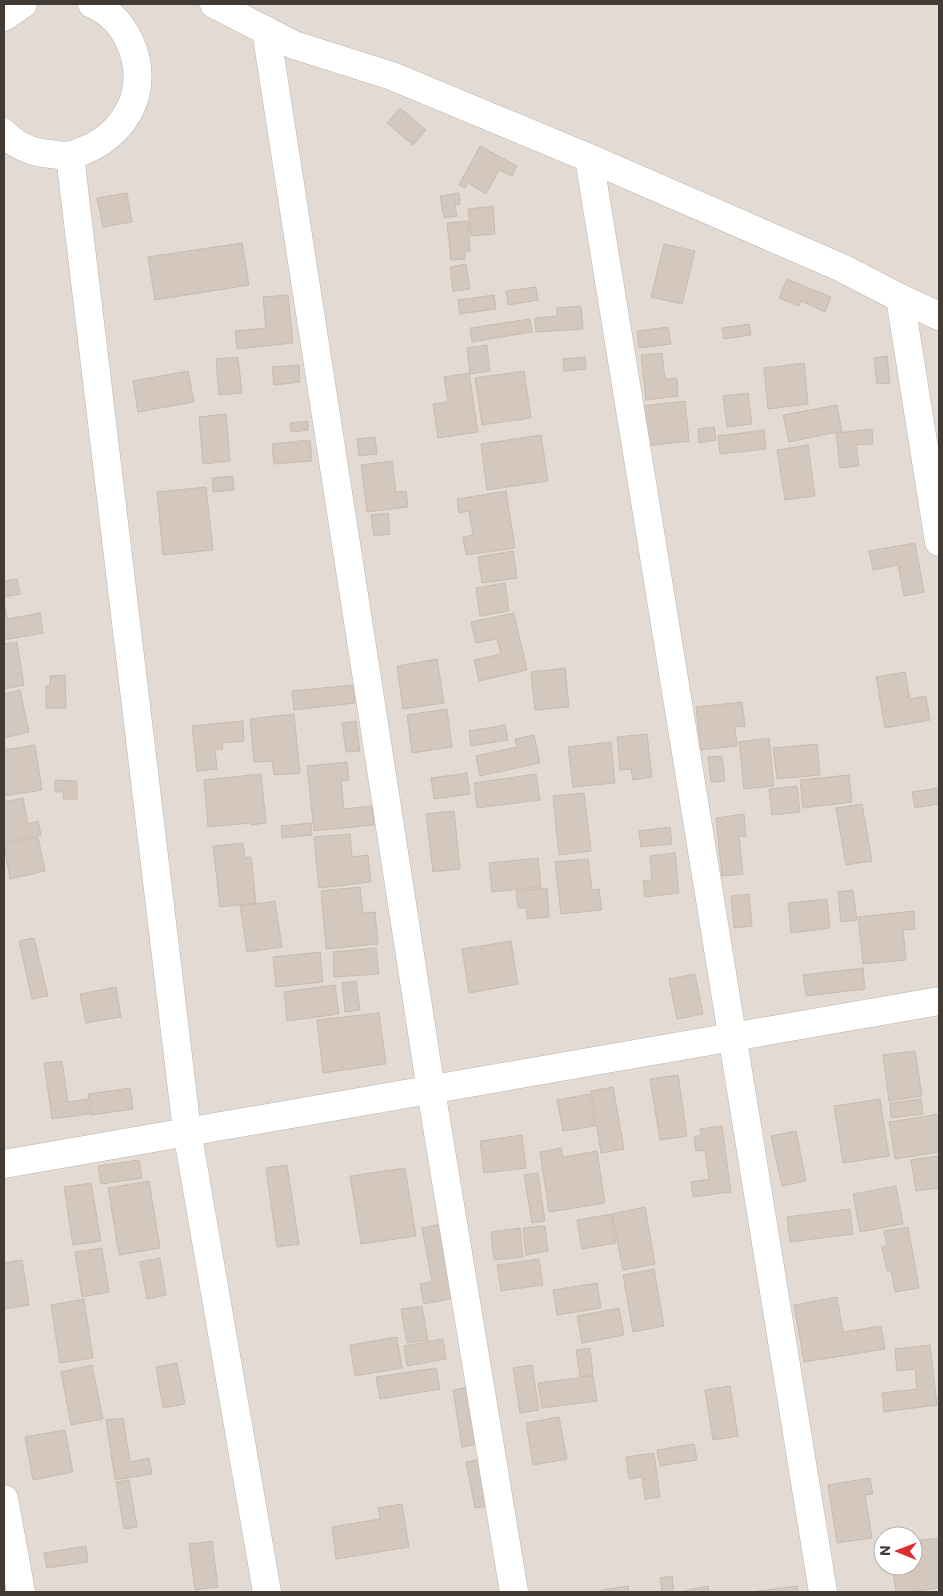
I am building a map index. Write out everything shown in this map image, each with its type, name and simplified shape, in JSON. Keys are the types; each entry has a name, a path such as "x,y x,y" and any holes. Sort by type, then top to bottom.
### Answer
{"street":[{"path":"4,17 23,4"},
{"path":"4,133 18,144 34,151 70,156 90,148 112,134 125,118 135,96 137,67 131,43 120,25 98,4"},
{"path":"214,4 294,45 392,76 589,158 842,268 939,316"},
{"path":"266,30 431,1090 514,1592"},
{"path":"70,156 187,1131 267,1592"},
{"path":"589,158 731,1039 823,1592"},
{"path":"900,298 939,542"},
{"path":"4,1164 187,1131 731,1039 939,1001"},
{"path":"4,1499 21,1592"}],"shaded area":[{"path":"4,4 939,4 939,1592 4,1592"}],"building":[{"path":"400,108 426,130 413,145 387,123"},
{"path":"480,146 517,166 512,176 499,170 486,194 468,183 465,188 459,185"},
{"path":"127,193 132,222 103,227 97,198"},
{"path":"459,193 460,204 455,205 457,216 444,218 440,196"},
{"path":"493,206 495,234 471,236 468,209"},
{"path":"468,221 470,251 465,251 465,259 451,260 447,223"},
{"path":"242,243 249,285 155,300 148,257"},
{"path":"664,244 695,251 682,304 651,297"},
{"path":"466,264 470,289 453,291 450,267"},
{"path":"787,279 831,297 825,312 801,301 799,306 779,298"},
{"path":"536,287 538,300 508,305 506,291"},
{"path":"288,295 293,343 237,349 235,331 266,328 263,297"},
{"path":"494,295 496,309 460,314 458,300"},
{"path":"581,306 583,329 536,332 535,318 557,316 557,308"},
{"path":"530,319 532,332 472,342 470,328"},
{"path":"749,324 751,335 724,339 722,328"},
{"path":"668,327 671,344 639,348 637,331"},
{"path":"487,345 490,371 470,374 467,348"},
{"path":"662,353 665,379 677,378 678,396 646,400 641,355"},
{"path":"887,356 890,383 877,384 874,358"},
{"path":"238,357 242,393 219,395 216,359"},
{"path":"585,357 586,369 564,371 563,359"},
{"path":"804,363 808,404 768,409 764,368"},
{"path":"299,365 300,382 274,385 272,367"},
{"path":"188,371 194,402 138,412 133,381"},
{"path":"524,371 531,418 482,425 475,378"},
{"path":"469,373 478,432 438,438 433,404 448,402 444,377"},
{"path":"748,393 752,424 727,427 723,396"},
{"path":"685,401 689,441 647,446 642,406"},
{"path":"837,405 842,431 789,442 783,415"},
{"path":"226,414 230,461 203,464 199,417"},
{"path":"308,421 308,430 291,432 290,423"},
{"path":"714,427 716,440 699,443 698,429"},
{"path":"872,429 873,444 856,445 859,466 840,468 836,433"},
{"path":"764,430 766,449 720,454 718,436"},
{"path":"541,435 548,481 487,490 481,444"},
{"path":"375,437 377,454 359,456 357,439"},
{"path":"310,440 312,461 274,464 272,444"},
{"path":"808,445 815,496 785,500 777,450"},
{"path":"392,461 396,492 406,491 408,507 367,512 361,465"},
{"path":"233,476 234,490 213,492 212,478"},
{"path":"206,487 213,550 163,555 157,492"},
{"path":"506,491 515,548 466,555 463,537 473,535 469,511 459,513 457,499"},
{"path":"388,513 390,534 374,536 371,515"},
{"path":"915,543 924,592 904,596 898,565 873,570 869,551"},
{"path":"513,551 517,578 482,583 478,557"},
{"path":"17,579 20,594 4,597 4,581"},
{"path":"505,583 509,611 480,616 476,588"},
{"path":"4,606 7,619 40,613 43,633 4,640"},
{"path":"514,613 527,670 479,681 474,660 501,654 497,639 476,643 471,622"},
{"path":"17,642 24,685 4,689 4,644"},
{"path":"437,659 444,703 403,709 397,666"},
{"path":"565,668 569,707 535,710 531,672"},
{"path":"905,672 910,699 926,696 930,720 885,728 876,677"},
{"path":"65,675 66,708 46,708 46,686 50,686 50,676"},
{"path":"353,685 355,703 294,710 292,691"},
{"path":"20,690 29,732 4,738 4,694"},
{"path":"742,702 745,726 735,727 737,746 701,750 696,707"},
{"path":"447,709 452,747 412,753 407,715"},
{"path":"294,714 300,773 274,775 272,761 254,762 250,719"},
{"path":"243,721 244,741 222,743 223,749 215,750 217,769 197,771 192,726"},
{"path":"356,721 360,751 346,752 342,723"},
{"path":"505,725 508,740 471,746 469,731"},
{"path":"647,734 652,777 633,780 631,769 620,770 617,737"},
{"path":"534,735 540,763 480,776 476,756 517,747 515,739"},
{"path":"769,738 774,786 744,789 739,742"},
{"path":"611,742 615,783 573,787 568,747"},
{"path":"817,744 820,775 777,779 773,748"},
{"path":"35,745 42,790 4,796 4,750"},
{"path":"722,756 725,781 711,782 708,757"},
{"path":"347,762 349,780 341,781 344,809 372,806 374,825 314,831 307,766"},
{"path":"467,773 470,794 434,799 431,778"},
{"path":"261,774 266,823 208,827 204,780"},
{"path":"536,774 540,800 477,808 474,783"},
{"path":"849,775 852,802 803,808 800,780"},
{"path":"55,780 77,781 77,799 63,799 64,792 55,792"},
{"path":"797,786 800,812 772,815 769,789"},
{"path":"939,788 939,809 938,804 915,808 912,792"},
{"path":"584,793 591,851 559,855 553,796"},
{"path":"23,798 28,824 38,821 41,835 4,843 4,802"},
{"path":"862,804 872,861 846,865 836,808"},
{"path":"454,811 460,869 433,872 426,814"},
{"path":"744,814 746,836 739,837 743,874 722,876 716,818"},
{"path":"311,823 312,835 282,838 281,826"},
{"path":"670,827 672,844 641,847 639,831"},
{"path":"350,834 352,857 368,855 371,882 319,888 314,837"},
{"path":"38,837 45,871 10,879 4,845"},
{"path":"243,843 245,858 251,857 256,903 220,907 213,846"},
{"path":"675,853 679,893 645,897 643,881 652,880 650,856"},
{"path":"538,858 541,887 492,892 489,863"},
{"path":"588,859 592,890 599,889 602,910 561,914 555,862"},
{"path":"360,887 363,913 375,912 378,944 326,949 321,891"},
{"path":"547,888 549,917 527,919 526,908 518,908 516,891"},
{"path":"853,890 857,920 841,922 838,892"},
{"path":"749,894 752,926 734,928 731,896"},
{"path":"827,899 830,928 791,933 788,903"},
{"path":"275,901 282,947 247,952 240,906"},
{"path":"914,911 915,929 903,930 906,960 863,964 858,917"},
{"path":"34,938 48,996 32,999 19,941"},
{"path":"511,941 518,984 469,993 462,949"},
{"path":"376,948 379,974 334,977 333,952"},
{"path":"320,952 323,982 276,987 273,957"},
{"path":"863,968 865,989 806,996 803,975"},
{"path":"695,974 703,1014 677,1019 669,979"},
{"path":"356,981 360,1010 345,1012 342,983"},
{"path":"335,985 339,1014 287,1021 284,992"},
{"path":"116,987 121,1017 86,1023 80,994"},
{"path":"379,1013 386,1064 323,1073 317,1020"},
{"path":"915,1051 922,1096 889,1101 883,1055"},
{"path":"62,1061 68,1102 87,1099 89,1114 52,1119 44,1063"},
{"path":"678,1075 687,1136 660,1140 650,1079"},
{"path":"613,1087 624,1149 601,1153 591,1091"},
{"path":"130,1088 133,1109 91,1115 88,1094"},
{"path":"590,1094 595,1126 563,1131 557,1100"},
{"path":"880,1099 889,1156 843,1163 834,1106"},
{"path":"921,1099 923,1114 891,1118 890,1103"},
{"path":"939,1114 939,1152 895,1159 889,1122"},
{"path":"722,1126 731,1192 693,1197 691,1182 709,1179 705,1150 696,1151 694,1137 701,1135 700,1129"},
{"path":"796,1131 806,1181 782,1186 771,1136"},
{"path":"522,1135 526,1168 484,1173 480,1141"},
{"path":"561,1148 563,1157 597,1151 605,1203 549,1212 540,1152"},
{"path":"939,1156 939,1188 916,1191 911,1160"},
{"path":"139,1160 142,1178 101,1184 98,1166"},
{"path":"287,1165 299,1244 277,1247 266,1168"},
{"path":"405,1168 416,1236 361,1244 350,1176"},
{"path":"538,1173 545,1221 532,1223 524,1175"},
{"path":"149,1181 160,1248 119,1255 108,1188"},
{"path":"91,1183 101,1241 73,1245 64,1187"},
{"path":"896,1186 903,1224 860,1232 853,1194"},
{"path":"645,1207 655,1264 623,1270 612,1214"},
{"path":"850,1209 853,1234 790,1242 787,1217"},
{"path":"611,1214 616,1243 582,1249 577,1220"},
{"path":"441,1224 455,1298 424,1304 420,1284 432,1282 422,1228"},
{"path":"545,1226 548,1251 526,1255 523,1228"},
{"path":"908,1227 919,1288 895,1292 891,1270 887,1271 882,1247 887,1246 884,1231"},
{"path":"520,1228 523,1257 494,1260 491,1232"},
{"path":"102,1248 109,1292 82,1297 75,1252"},
{"path":"160,1258 166,1295 147,1299 140,1262"},
{"path":"539,1259 543,1285 501,1291 497,1265"},
{"path":"22,1260 29,1305 4,1309 4,1263"},
{"path":"654,1269 664,1326 633,1332 623,1275"},
{"path":"597,1283 601,1308 557,1315 553,1290"},
{"path":"837,1297 843,1332 881,1326 885,1349 804,1362 794,1305"},
{"path":"84,1299 93,1358 60,1363 51,1305"},
{"path":"422,1306 428,1340 407,1343 401,1309"},
{"path":"619,1308 624,1335 582,1343 577,1316"},
{"path":"397,1337 402,1368 355,1376 350,1345"},
{"path":"443,1339 446,1359 407,1366 404,1346"},
{"path":"930,1345 937,1405 884,1412 882,1393 917,1389 915,1369 897,1371 895,1349"},
{"path":"590,1348 593,1375 580,1377 576,1350"},
{"path":"177,1363 185,1404 163,1408 156,1367"},
{"path":"92,1365 103,1419 71,1425 61,1372"},
{"path":"532,1365 539,1410 520,1413 513,1368"},
{"path":"436,1368 440,1389 380,1399 376,1377"},
{"path":"593,1376 597,1401 542,1408 538,1383"},
{"path":"730,1386 738,1436 713,1440 705,1390"},
{"path":"469,1387 478,1444 462,1447 453,1390"},
{"path":"559,1417 567,1459 533,1465 526,1423"},
{"path":"123,1418 130,1462 149,1458 152,1474 115,1480 106,1420"},
{"path":"65,1430 73,1472 33,1480 25,1437"},
{"path":"694,1444 697,1460 660,1466 657,1450"},
{"path":"654,1453 660,1497 645,1499 642,1477 629,1479 626,1457"},
{"path":"481,1459 489,1506 475,1508 466,1462"},
{"path":"870,1478 873,1494 865,1495 872,1538 837,1543 828,1485"},
{"path":"129,1480 137,1527 124,1529 116,1482"},
{"path":"402,1504 409,1547 336,1559 332,1527 380,1519 378,1508"},
{"path":"939,1538 939,1588 896,1592 894,1576 923,1576 923,1540"},
{"path":"212,1541 218,1587 195,1590 189,1544"},
{"path":"86,1546 88,1562 47,1568 44,1553"},
{"path":"672,1576 674,1592 662,1592 660,1578"},
{"path":"628,1586 629,1592 602,1592 601,1590"},
{"path":"708,1586 709,1592 679,1592"},
{"path":"797,1586 798,1592 751,1592"}]}
